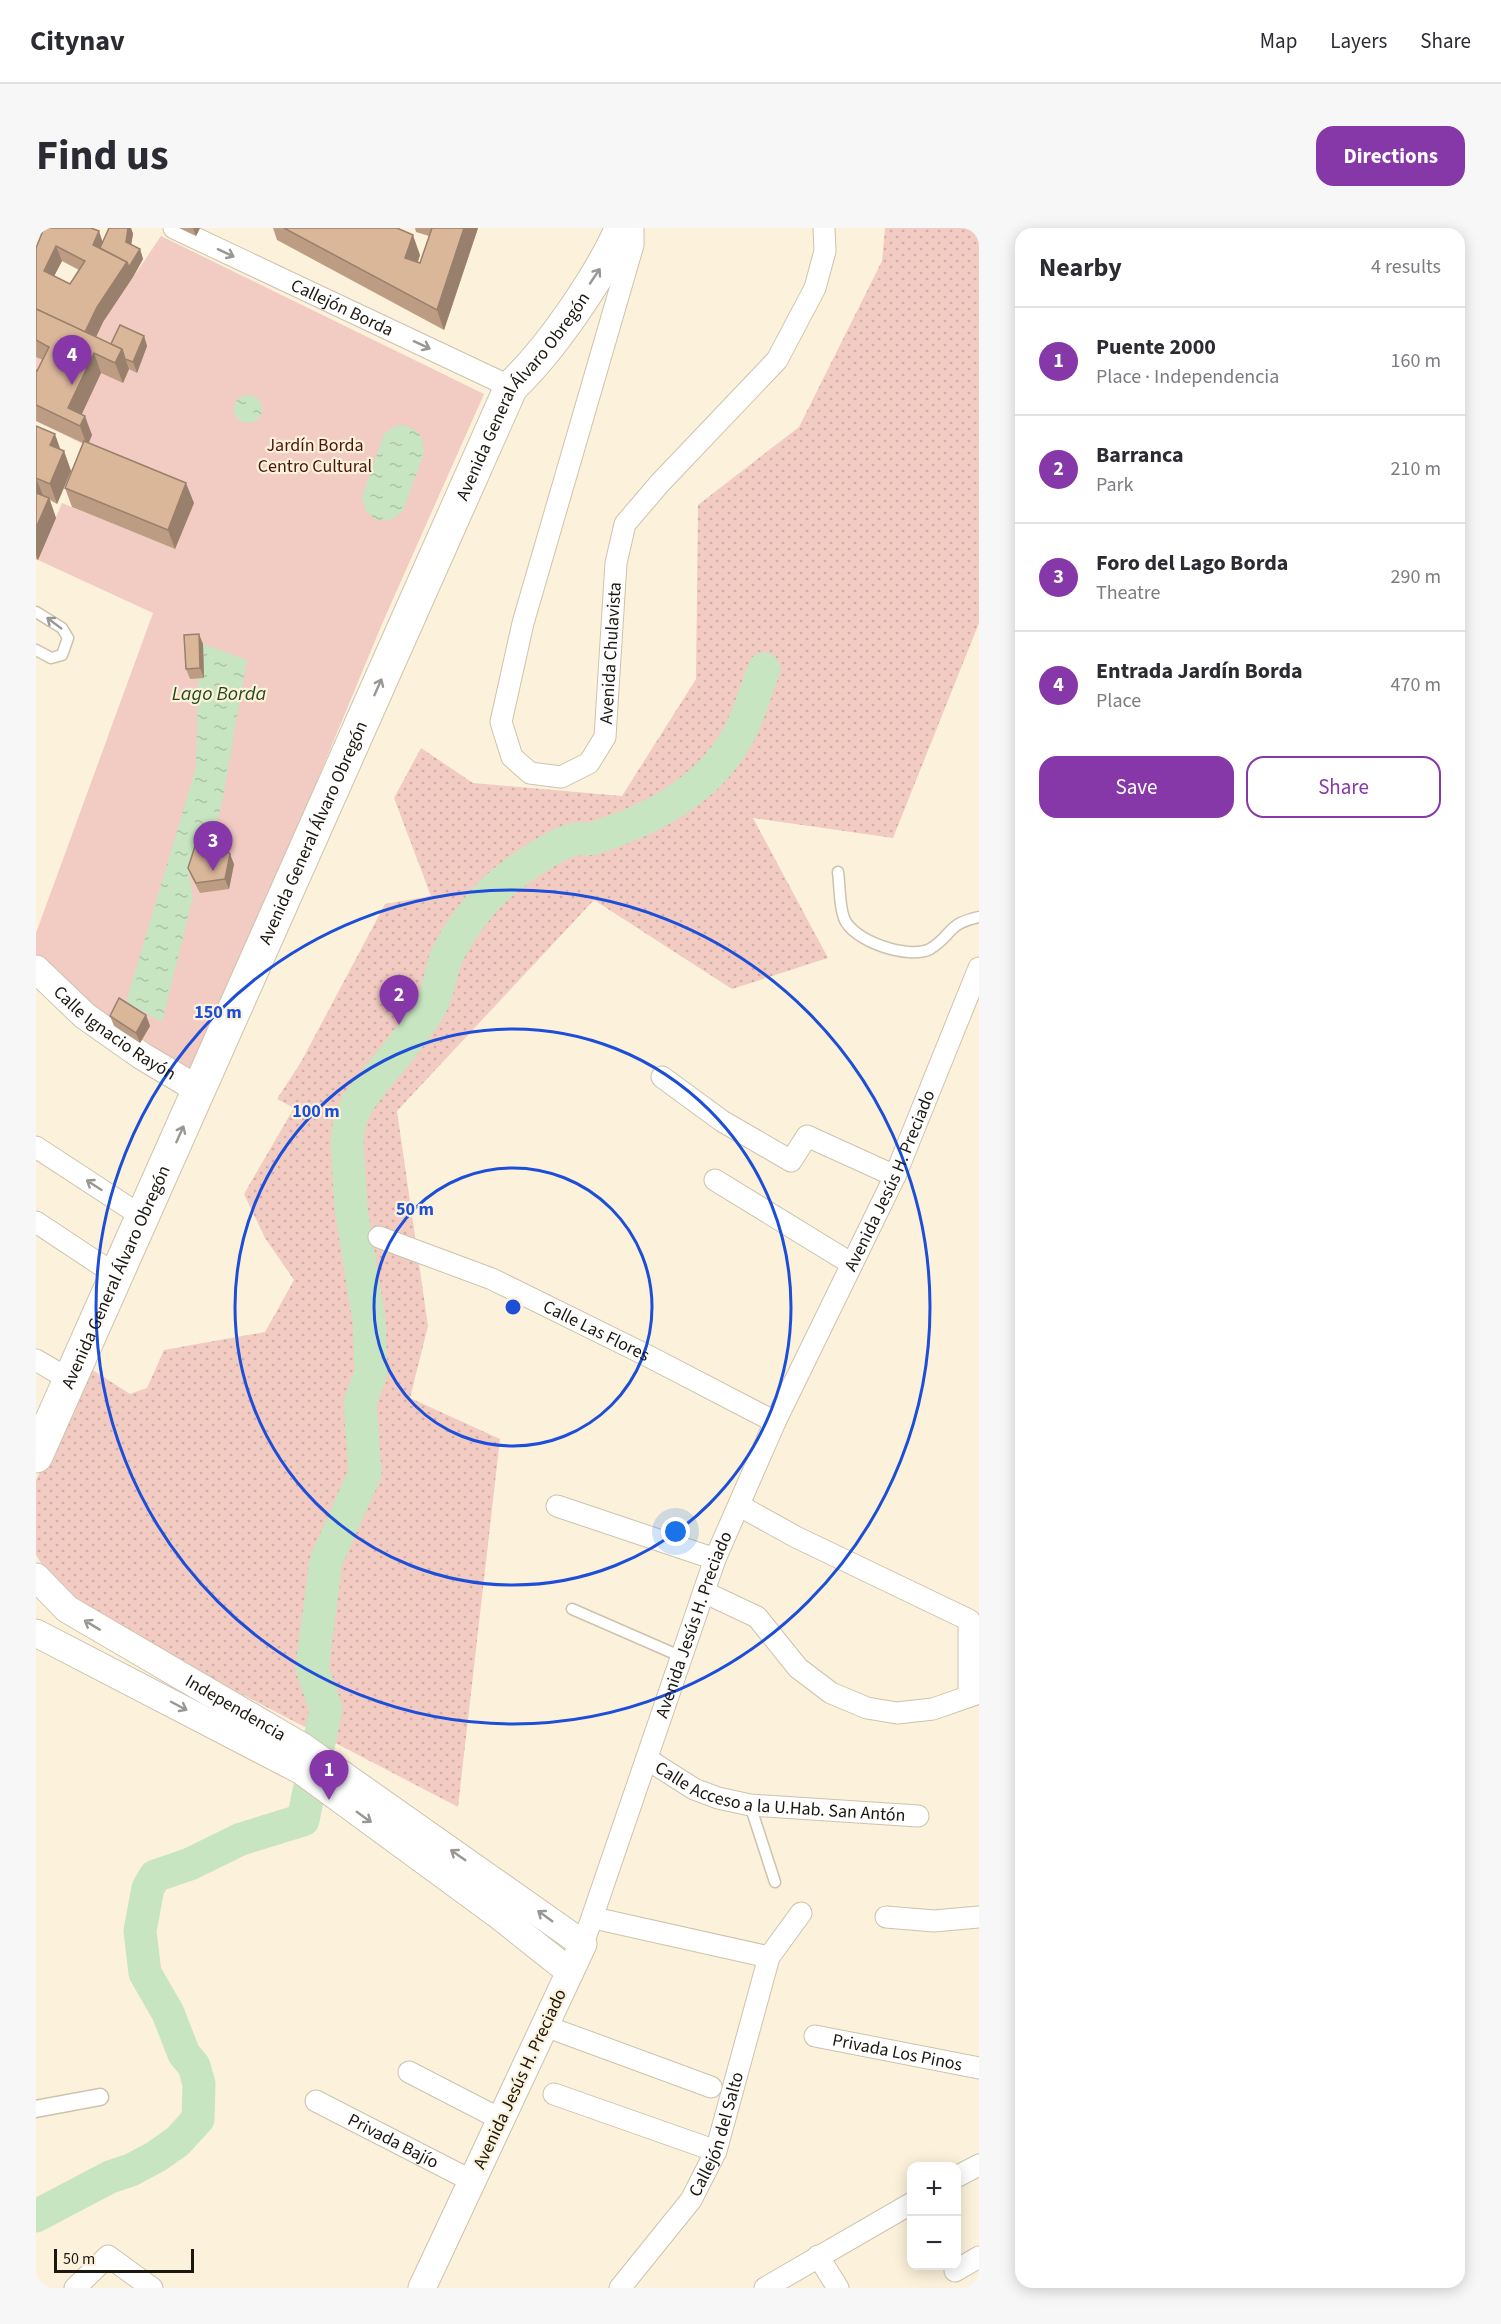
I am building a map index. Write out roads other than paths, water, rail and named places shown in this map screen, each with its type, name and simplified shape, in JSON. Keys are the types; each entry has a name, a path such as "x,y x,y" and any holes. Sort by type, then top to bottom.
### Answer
{"main road":[{"path":"36,237 40,228"},
{"name":"Avenida General Álvaro Obregón","path":"36,1456 511,387 538,361 611,251 622,228"}],"street":[{"name":"Callejón Borda","path":"174,228 511,387"},
{"name":"Avenida Chulavista","path":"633,228 633,245 523,623 501,722 512,757 530,774 561,777 580,768 589,763 605,737 616,563 625,524 660,483 777,360 815,288 825,251 824,228"},
{"name":"Avenida Jesús H. Preciado","path":"422,2288 594,1918 715,1559 775,1422 895,1176 979,968"},
{"name":"Calle Ignacio Rayón","path":"36,969 85,1016 142,1056 199,1090"},
{"path":"662,1077 722,1121 791,1161 807,1136 895,1176"},
{"path":"36,1147 143,1217"},
{"path":"715,1180 852,1264"},
{"path":"36,1222 116,1275"},
{"name":"Calle Las Flores","path":"379,1237 492,1280 648,1356 775,1422"},
{"path":"36,1360 70,1380"},
{"path":"557,1506 715,1559"},
{"path":"704,1592 757,1617 798,1668 831,1693 867,1708 897,1713 933,1709 974,1695 969,1620 805,1542 740,1506"},
{"name":"Independencia","path":"36,1576 67,1609 142,1655 303,1747 507,1888 583,1944"},
{"name":"Independencia","path":"36,1633 128,1679 302,1772 497,1914 570,1972"},
{"name":"Calle Acceso a la U.Hab. San Antón","path":"648,1759 694,1789 718,1798 750,1804 918,1816"},
{"name":"Callejón del Salto","path":"620,2288 691,2200 716,2151 769,1957 801,1913"},
{"path":"885,1917 934,1921 979,1917"},
{"path":"594,1918 769,1957"},
{"path":"545,2026 711,2087"},
{"name":"Privada Los Pinos","path":"815,2036 979,2068"},
{"path":"409,2072 502,2120"},
{"path":"554,2094 716,2151"},
{"path":"36,2109 100,2097"},
{"name":"Privada Bajío","path":"316,2101 472,2181"},
{"path":"961,2175 979,2165"},
{"path":"765,2288 907,2206"},
{"path":"75,2288 108,2256 152,2288"},
{"path":"818,2256 838,2288"},
{"path":"955,2271 979,2257"}],"lane":[{"path":"36,612 62,628 68,638 62,655 51,658 36,651"},
{"path":"838,872 844,918 852,932 869,941 911,954 929,949 958,922 979,917"},
{"path":"572,1609 682,1657"},
{"path":"750,1804 775,1881"}],"water":[{"path":"248,395 258,399 262,409 258,419 248,423 238,419 234,409 238,399"},
{"path":"403,425 417,431 422,438 424,453 403,511 391,520 376,520 366,511 362,497 384,434 396,426"},
{"name":"Lago Borda","path":"203,644 247,660 222,803 212,840 198,853 189,874 193,897 162,1022 126,1002 196,767 198,679 204,678"}],"waterway":[{"path":"36,2216 110,2177 131,2170 157,2156 178,2141 198,2119 199,2084 194,2066 184,2054 168,2013 145,1973 140,1931 148,1888 155,1876 190,1864 241,1839 303,1820 326,1709 312,1668 326,1561 365,1473 360,1402 371,1373 369,1320 351,1209 347,1139 350,1120 357,1104 430,1008 447,955 465,926 486,899 519,870 551,849 571,840 594,838 637,822 678,800 696,786 728,752 740,732 764,669"}],"place":[{"name":"Entrada Jardín Borda","path":"72,385"},
{"name":"Foro del Lago Borda","path":"213,871"},
{"name":"Barranca","path":"399,1025"},
{"name":"Puente 2000","path":"329,1800"}],"park label":[{"name":"Jardín Borda Centro Cultural","path":"315,455"}]}
